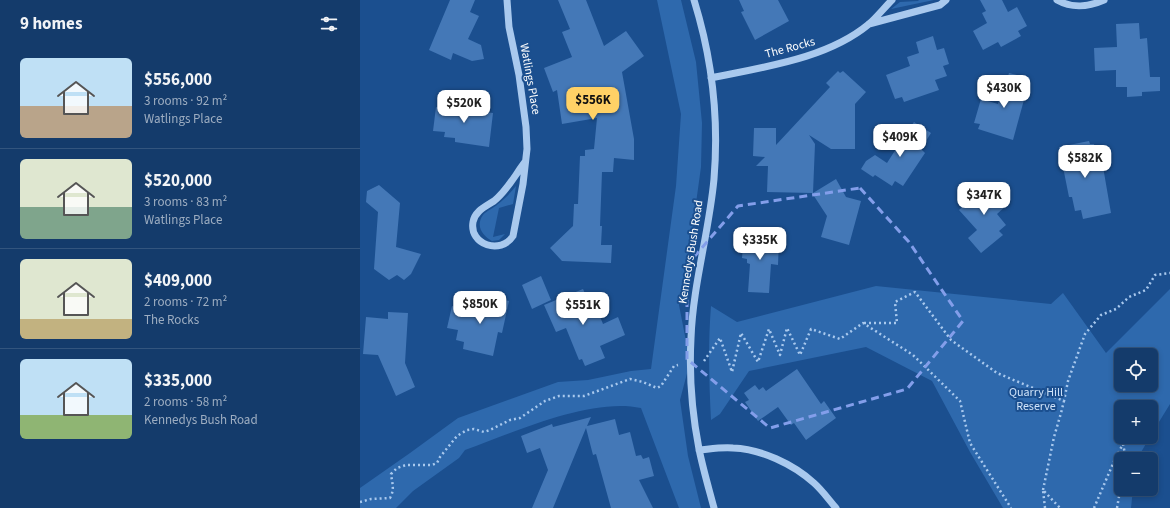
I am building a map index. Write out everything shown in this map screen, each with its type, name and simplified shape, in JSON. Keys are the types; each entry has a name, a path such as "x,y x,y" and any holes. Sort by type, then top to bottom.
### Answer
{"street":[{"name":"Watlings Place","path":"507,0 509,28 519,75 526,127 527,149 523,184 513,236 510,241 503,245 495,247 486,245 479,240 473,231 473,222 477,213 483,206 494,201 502,193 525,162"},
{"name":"Kennedys Bush Road","path":"694,0 707,49 715,122 714,180 693,314 690,362 694,420 699,450 714,508"},
{"name":"The Rocks","path":"711,78 797,59 829,48 848,38 869,24 892,0"},
{"name":"The Rocks","path":"869,24 940,5 946,0"},
{"path":"1058,0 1065,4 1082,6 1104,0"},
{"path":"699,450 732,448 748,449 769,456 793,467 813,482 836,508"}],"path":[{"path":"1045,508 1043,490 1054,437 1068,381 1085,334 1101,315 1116,309 1129,297 1146,290 1155,275 1170,274"},
{"path":"360,502 371,499 390,498 393,493 393,485 390,474 397,468 406,465 432,466 437,463 457,436 467,430 474,429 484,432 510,420 520,418 545,401 559,396 584,396 630,379 643,382 657,388 661,386 674,366 690,362 704,361 720,338 732,372 741,333 758,362 769,329 780,355 787,328 800,355 811,329 840,339 863,322 897,323 895,302 915,292 951,340 996,373 1064,401"},
{"path":"863,322 913,355 960,401 970,443 1011,508"},
{"path":"1119,452 1123,444 1125,452"},
{"path":"1094,508 1114,461"},
{"path":"1043,490 1060,508"},
{"path":"1117,508 1119,496"}],"highlighted area":[{"path":"860,188 909,242 963,321 907,389 770,428 687,359 687,265 738,206"}],"green space":[{"path":"657,0 681,0 696,62 702,123 701,167 692,232 679,305 690,362 680,400 688,456 701,508 679,508 641,408 621,406 576,412 552,418 465,450 459,458 413,491 396,508 360,508 360,488 458,418 558,382 588,380 631,371 651,369 676,186 681,114"},
{"path":"934,0 891,9 900,2"},
{"path":"516,186 513,204 499,208 493,237 505,234 499,240 492,241 481,230 481,219 484,214 503,200"},
{"name":"Quarry Hill Reserve","path":"876,286 1051,304 1063,293 1106,353 1170,289 1170,404 1158,424 1158,400 1114,400 1114,444 1146,444 1141,452 1114,452 1114,496 1132,496 1131,508 1003,508 970,452 932,381 866,347 749,371 720,414 711,420 709,334 711,306 737,322"}],"building":[{"path":"450,0 475,0 470,12 479,16 468,39 481,45 484,59 472,61 453,53 451,60 429,50"},
{"path":"558,0 586,0 604,46 626,31 644,56 622,72 634,139 634,160 614,158 613,172 602,172 600,226 602,226 601,245 612,245 611,263 562,261 550,248 573,226 574,204 578,204 580,156 585,156 585,150 594,149 597,118 562,124 557,90 553,92 544,68 572,57 562,32 570,29"},
{"path":"739,0 778,0 789,21 755,40 741,12 744,11"},
{"path":"980,0 1002,0 1008,12 1017,7 1027,26 1018,31 1021,36 1001,47 998,42 983,50 973,31 987,23 982,13 986,11"},
{"path":"1139,23 1140,39 1147,38 1150,77 1160,77 1160,91 1142,92 1142,96 1127,97 1127,87 1116,87 1116,70 1095,71 1094,48 1117,47 1116,24"},
{"path":"933,36 937,50 944,48 949,64 943,66 947,76 935,80 939,90 904,102 902,97 895,99 886,75 910,66 907,57 919,53 916,42"},
{"path":"838,71 840,73 843,71 866,92 855,104 855,149 831,149 809,135 815,144 813,193 836,179 846,197 861,201 849,245 821,237 827,216 812,193 767,192 768,166 756,166 765,157 753,156 754,128 776,128 776,145 830,87 826,83"},
{"path":"1009,73 1030,78 1013,140 978,129 980,124 974,123 981,99 998,104 1002,88 1004,88"},
{"path":"440,101 457,103 456,108 493,113 489,147 455,142 455,138 444,137 445,132 433,131 436,107 439,108"},
{"path":"914,122 931,133 921,149 925,153 903,186 895,181 892,186 875,175 873,177 861,169 866,161 875,155 887,163 903,138 907,136 906,133"},
{"path":"1089,141 1090,144 1094,144 1098,162 1102,161 1111,213 1083,219 1081,210 1075,211 1072,197 1069,197 1059,147"},
{"path":"978,182 988,194 994,188 1008,204 997,214 1006,225 999,231 1003,235 981,253 968,238 977,230 959,210 968,201 963,195"},
{"path":"379,185 400,203 396,247 421,254 411,274 404,280 397,275 389,280 374,269 378,212 366,202 367,191"},
{"path":"744,233 764,234 763,240 779,241 778,265 771,264 769,293 748,292 750,264 747,263 747,259 742,258"},
{"path":"541,276 551,300 532,309 522,285"},
{"path":"583,289 595,316 599,314 603,324 618,317 625,335 600,346 605,358 585,366 582,359 579,360 566,328 556,332 544,305"},
{"path":"487,296 509,301 502,333 498,332 493,356 463,349 464,342 456,340 458,330 447,328 452,306 470,310 471,306 484,309"},
{"path":"388,312 408,313 405,363 415,387 396,396 378,355 363,354 366,317 388,319"},
{"path":"797,369 821,404 824,401 836,418 806,440 794,423 791,425 778,407 758,421 745,402 749,400 744,393 755,385 759,390 763,387 766,391"},
{"path":"591,417 587,426 615,419 619,435 630,432 636,456 641,455 643,459 649,457 654,476 639,480 653,508 611,508 596,454 593,455 586,428 553,508 532,508 548,470 540,448 527,453 521,436 552,424 553,427"}]}
